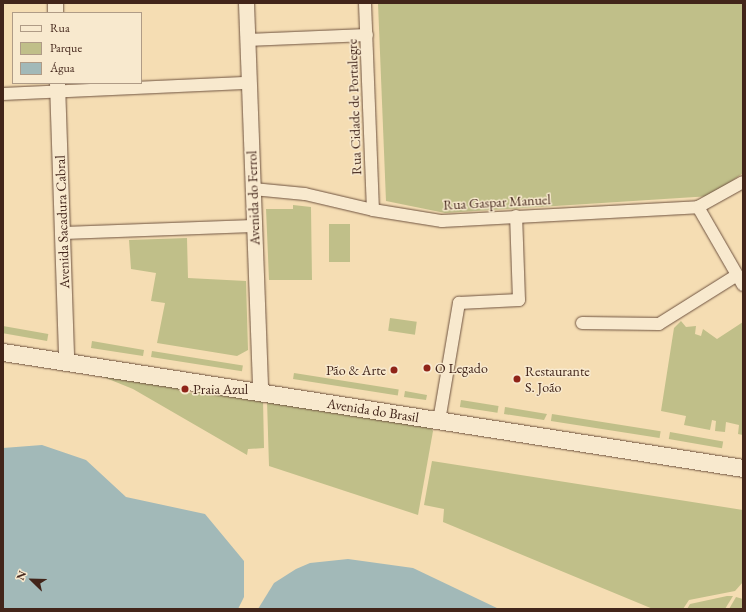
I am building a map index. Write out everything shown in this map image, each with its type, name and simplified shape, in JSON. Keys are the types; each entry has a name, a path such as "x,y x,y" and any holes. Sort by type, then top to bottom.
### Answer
{"main road":[{"name":"Avenida do Brasil","path":"3,352 743,468"}],"street":[{"name":"Avenida do Ferrol","path":"246,3 260,392"},
{"name":"Rua Cidade de Portalegre","path":"366,3 373,210"},
{"path":"247,40 367,35"},
{"path":"3,94 57,87 249,83"},
{"name":"Avenida Sacadura Cabral","path":"57,87 63,233 66,361"},
{"path":"582,324 659,324 740,280 698,207 743,182"},
{"name":"Rua Gaspar Manuel","path":"253,189 306,194 373,210 442,222 516,216 698,207"},
{"path":"439,421 459,302 519,300 516,216"},
{"path":"63,233 254,226"}],"green space":[{"path":"378,3 743,3 743,173 711,196 445,213 386,201"},
{"path":"293,205 311,207 312,280 269,280 266,209 293,209"},
{"path":"329,224 350,224 350,262 329,262"},
{"path":"187,238 188,278 246,281 248,350 237,356 157,343 165,303 151,301 156,273 131,269 129,240"},
{"path":"390,318 417,322 415,335 388,331"},
{"path":"681,321 686,327 696,326 695,334 701,336 703,329 717,339 743,322 743,435 738,434 739,425 726,422 725,432 715,431 716,421 712,420 710,430 684,425 686,416 661,411 674,328"},
{"path":"3,326 48,334 47,341 3,333"},
{"path":"92,341 144,350 143,356 91,348"},
{"path":"152,351 243,365 242,371 151,357"},
{"path":"294,373 399,390 398,396 293,379"},
{"path":"96,374 179,387 179,391 195,394 196,390 263,399 264,448 248,449 247,455 133,389"},
{"path":"405,391 427,395 426,400 404,397"},
{"path":"267,400 430,427 433,431 418,515 269,466"},
{"path":"461,400 499,406 497,413 460,407"},
{"path":"505,407 547,414 544,420 504,414"},
{"path":"552,414 661,431 660,438 551,421"},
{"path":"670,432 723,441 722,448 669,439"},
{"path":"432,461 743,510 743,582 735,591 689,600 683,609 653,609 443,522 444,509 424,505"},
{"path":"733,596 725,609 687,609 690,604"},
{"path":"736,597 743,599 743,609 729,609"}],"water":[{"path":"42,445 86,460 126,497 205,514 244,561 244,597 238,609 3,609 3,448"},
{"path":"348,559 413,568 499,609 258,609 274,583 296,569 310,563"}],"place":[{"name":"O Legado","path":"427,368"},
{"name":"Pão & Arte","path":"394,370"},
{"name":"Restaurante S. João","path":"517,379"},
{"name":"Praia Azul","path":"185,389"}]}
